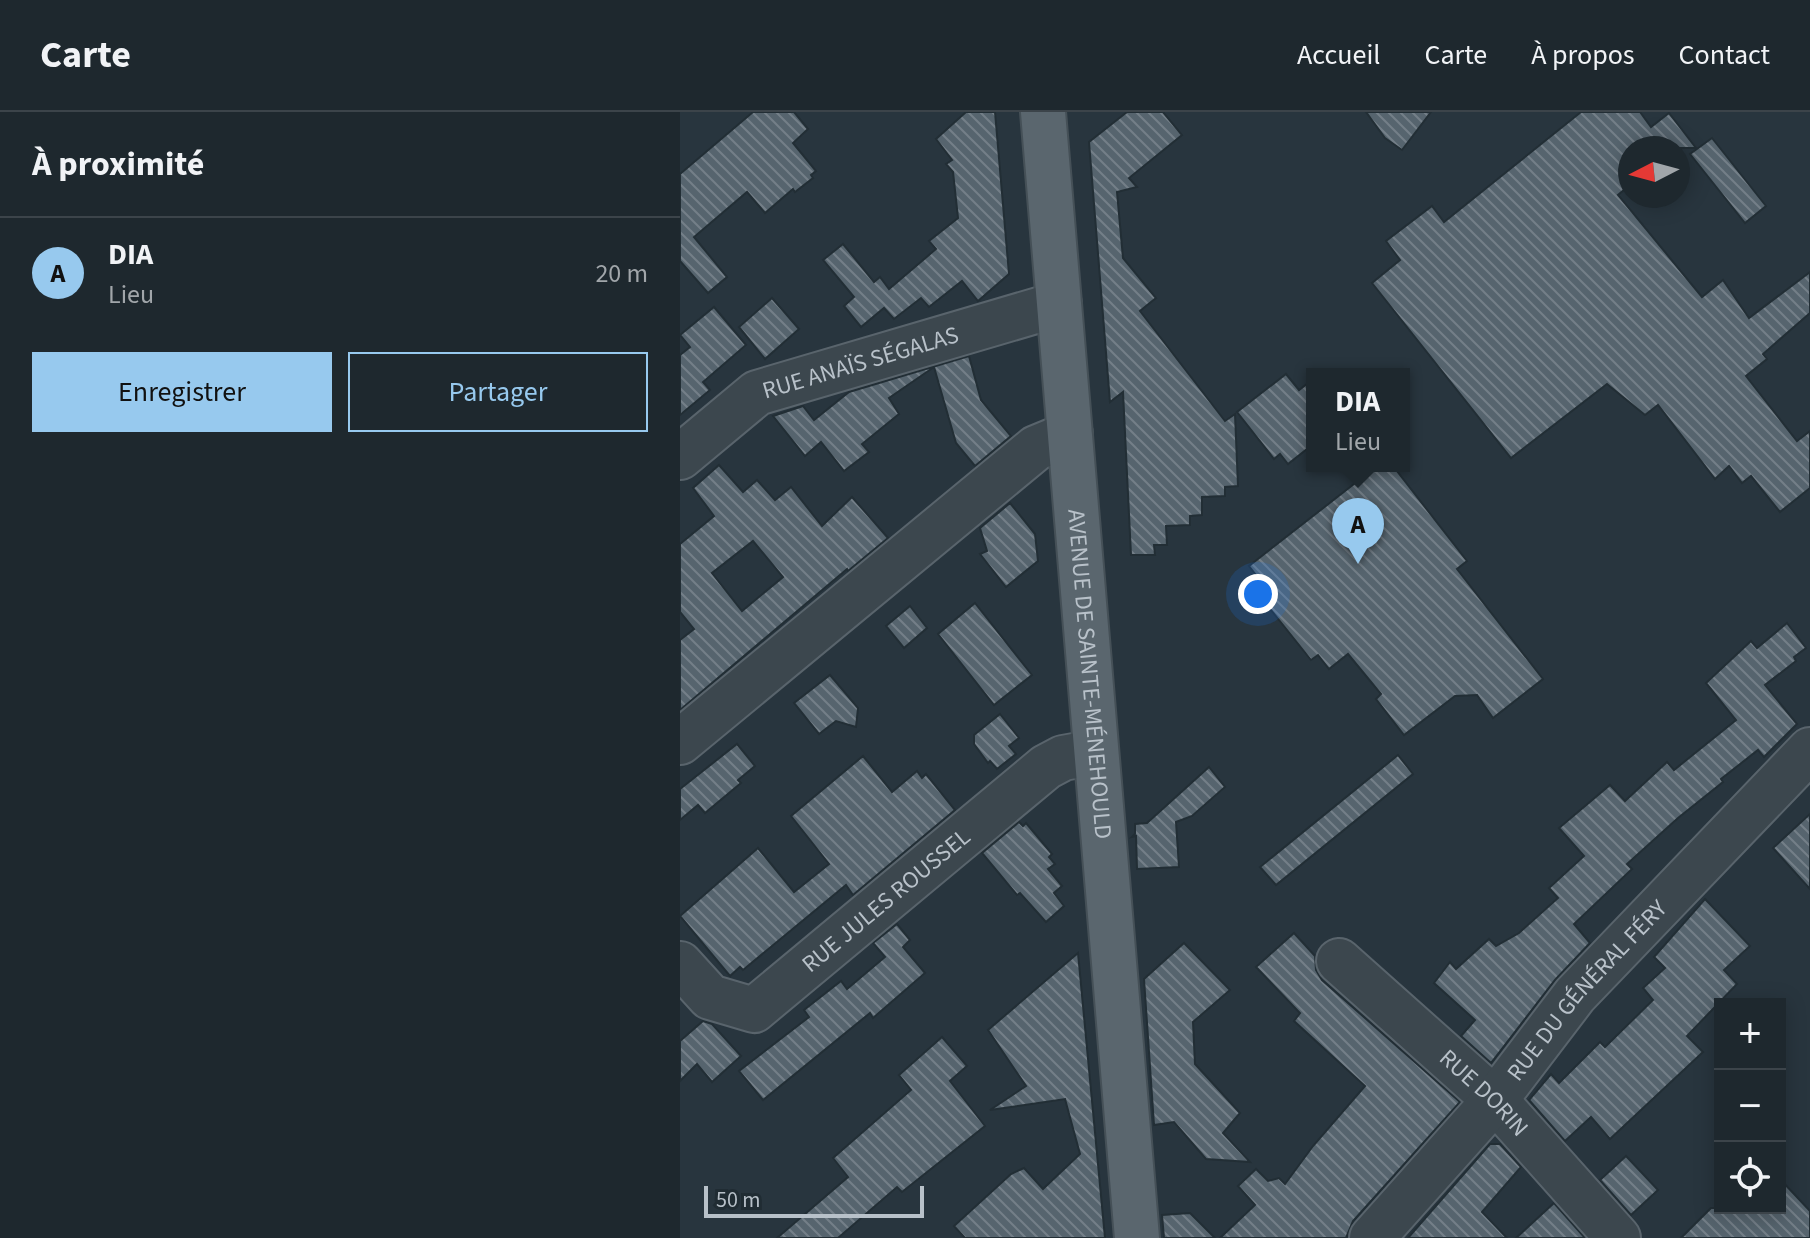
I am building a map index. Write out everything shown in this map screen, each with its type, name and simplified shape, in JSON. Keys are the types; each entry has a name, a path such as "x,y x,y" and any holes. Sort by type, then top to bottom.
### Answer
{"main road":[{"name":"AVENUE DE SAINTE-MÉNEHOULD","path":"1043,112 1137,1238"}],"street":[{"name":"RUE ANAÏS SÉGALAS","path":"680,457 757,393 1059,304"},
{"path":"680,742 1036,448 1070,434"},
{"name":"RUE DU GÉNÉRAL FÉRY","path":"1372,1238 1495,1100 1575,995 1810,750"},
{"name":"RUE JULES ROUSSEL","path":"680,964 710,997 754,1010 1046,767 1063,758 1096,752"},
{"name":"RUE DORIN","path":"1339,961 1495,1100 1618,1238"}],"building":[{"path":"753,112 794,112 808,129 793,143 816,171 811,175 813,178 795,192 793,189 765,213 747,192 694,237 727,277 708,293 680,261 680,174"},
{"path":"966,112 995,112 1009,274 978,301 962,281 929,307 921,298 894,319 884,308 861,327 844,306 854,297 823,260 843,244 874,282 880,277 889,289 936,249 929,241 958,218 953,172 946,164 952,160 936,139"},
{"path":"1127,112 1163,112 1182,135 1129,178 1137,187 1117,192 1123,258 1156,298 1140,311 1225,421 1235,414 1238,486 1225,487 1225,496 1202,497 1202,515 1190,516 1190,525 1166,526 1167,545 1154,545 1155,555 1131,555 1123,392 1110,402 1089,142"},
{"path":"1366,112 1431,112 1402,150 1385,138"},
{"path":"1581,112 1640,112 1651,127 1669,113 1687,136 1618,136 1618,208 1629,208 1702,297 1723,280 1749,318 1810,272 1810,313 1763,354 1767,359 1746,376 1797,441 1810,431 1810,488 1780,512 1751,476 1742,483 1729,466 1715,479 1658,405 1645,415 1607,384 1511,458 1372,283 1400,260 1386,241 1432,206 1444,222"},
{"path":"1712,138 1766,206 1745,223 1690,154"},
{"path":"772,298 799,329 765,359 739,327"},
{"path":"714,307 746,345 703,382 710,390 680,415 680,355 690,347 680,335"},
{"path":"969,356 981,400 1011,436 975,466 956,443 934,367 889,398 899,414 862,444 869,452 844,471 821,442 805,456 773,416 803,406 814,420 849,392"},
{"path":"1286,374 1299,390 1306,385 1306,450 1288,464 1280,454 1274,459 1237,412"},
{"path":"719,465 743,492 757,480 775,500 791,487 822,526 852,497 888,538 680,710 680,640 694,629 680,612 680,544 714,516 693,488","holes":["753,541 783,577 742,611 712,573"]},
{"path":"1369,472 1398,472 1467,561 1457,569 1543,679 1493,718 1477,695 1455,696 1404,735 1376,699 1381,694 1348,654 1329,669 1318,655 1311,660 1251,585 1259,579 1249,566"},
{"path":"1010,503 1035,534 1038,561 1006,587 980,554 987,551 980,528"},
{"path":"975,603 1032,675 994,705 938,634"},
{"path":"910,606 927,628 904,648 886,626"},
{"path":"1787,623 1806,648 1794,657 1796,661 1765,685 1797,724 1764,757 1758,750 1721,779 1723,782 1627,864 1632,869 1574,924 1590,943 1555,980 1491,1063 1461,1036 1475,1020 1434,983 1450,962 1456,969 1489,939 1496,946 1519,933 1558,898 1549,888 1584,856 1559,828 1610,785 1625,801 1667,762 1674,770 1736,720 1706,683 1751,641 1757,648"},
{"path":"830,675 858,708 856,727 836,721 819,734 794,703"},
{"path":"1000,714 1019,738 1009,746 1016,754 997,769 990,761 988,763 974,744 974,735"},
{"path":"737,744 755,766 738,780 741,783 705,813 698,805 680,820 680,789"},
{"path":"1398,755 1413,774 1276,885 1260,867"},
{"path":"863,756 892,792 917,771 922,778 926,774 955,810 853,895 846,885 743,970 740,967 730,976 680,916 758,848 794,892 829,864 791,816"},
{"path":"1209,767 1225,787 1192,816 1176,822 1179,867 1137,869 1136,836 1132,837 1135,824 1147,823"},
{"path":"1810,814 1810,889 1773,848"},
{"path":"1019,822 1023,826 1026,823 1052,854 1049,857 1055,864 1048,869 1062,886 1054,893 1064,906 1046,922 1020,893 1017,895 982,853"},
{"path":"1705,899 1750,946 1724,970 1737,984 1724,998 1714,998 1714,1008 1687,1036 1703,1052 1610,1139 1591,1117 1565,1141 1529,1100 1551,1074 1559,1083 1600,1042 1605,1047 1653,1000 1643,988 1665,968 1654,957"},
{"path":"897,924 910,940 903,947 925,973 873,1018 870,1013 763,1100 739,1071 809,1017 804,1010 841,981 847,989 885,957 873,943"},
{"path":"1294,933 1315,956 1316,970 1322,980 1460,1102 1353,1221 1346,1238 1220,1238 1255,1205 1238,1186 1256,1169 1268,1181 1279,1178 1285,1184 1365,1086 1294,1021 1300,1013 1256,967"},
{"path":"1184,943 1230,990 1193,1022 1195,1064 1240,1113 1223,1133 1250,1162 1206,1159 1174,1122 1154,1125 1144,979"},
{"path":"1078,953 1105,1238 965,1238 954,1226 1011,1174 1024,1168 1043,1189 1080,1154 1065,1099 990,1110 1026,1086 988,1030"},
{"path":"703,1021 712,1024 741,1056 712,1082 697,1064 680,1081 680,1041"},
{"path":"942,1037 967,1066 950,1081 985,1126 902,1192 897,1187 838,1238 777,1238 848,1177 833,1158 911,1090 899,1075"},
{"path":"1490,1144 1500,1144 1521,1167 1482,1212 1507,1238 1408,1238"},
{"path":"1626,1156 1658,1190 1631,1215 1600,1180"},
{"path":"1786,1185 1810,1211 1810,1238 1681,1238 1714,1208 1714,1214 1786,1214"},
{"path":"1554,1203 1585,1238 1516,1238"},
{"path":"1190,1213 1215,1238 1164,1238 1162,1215"}],"place":[{"name":"DIA","path":"1358,564"}]}
